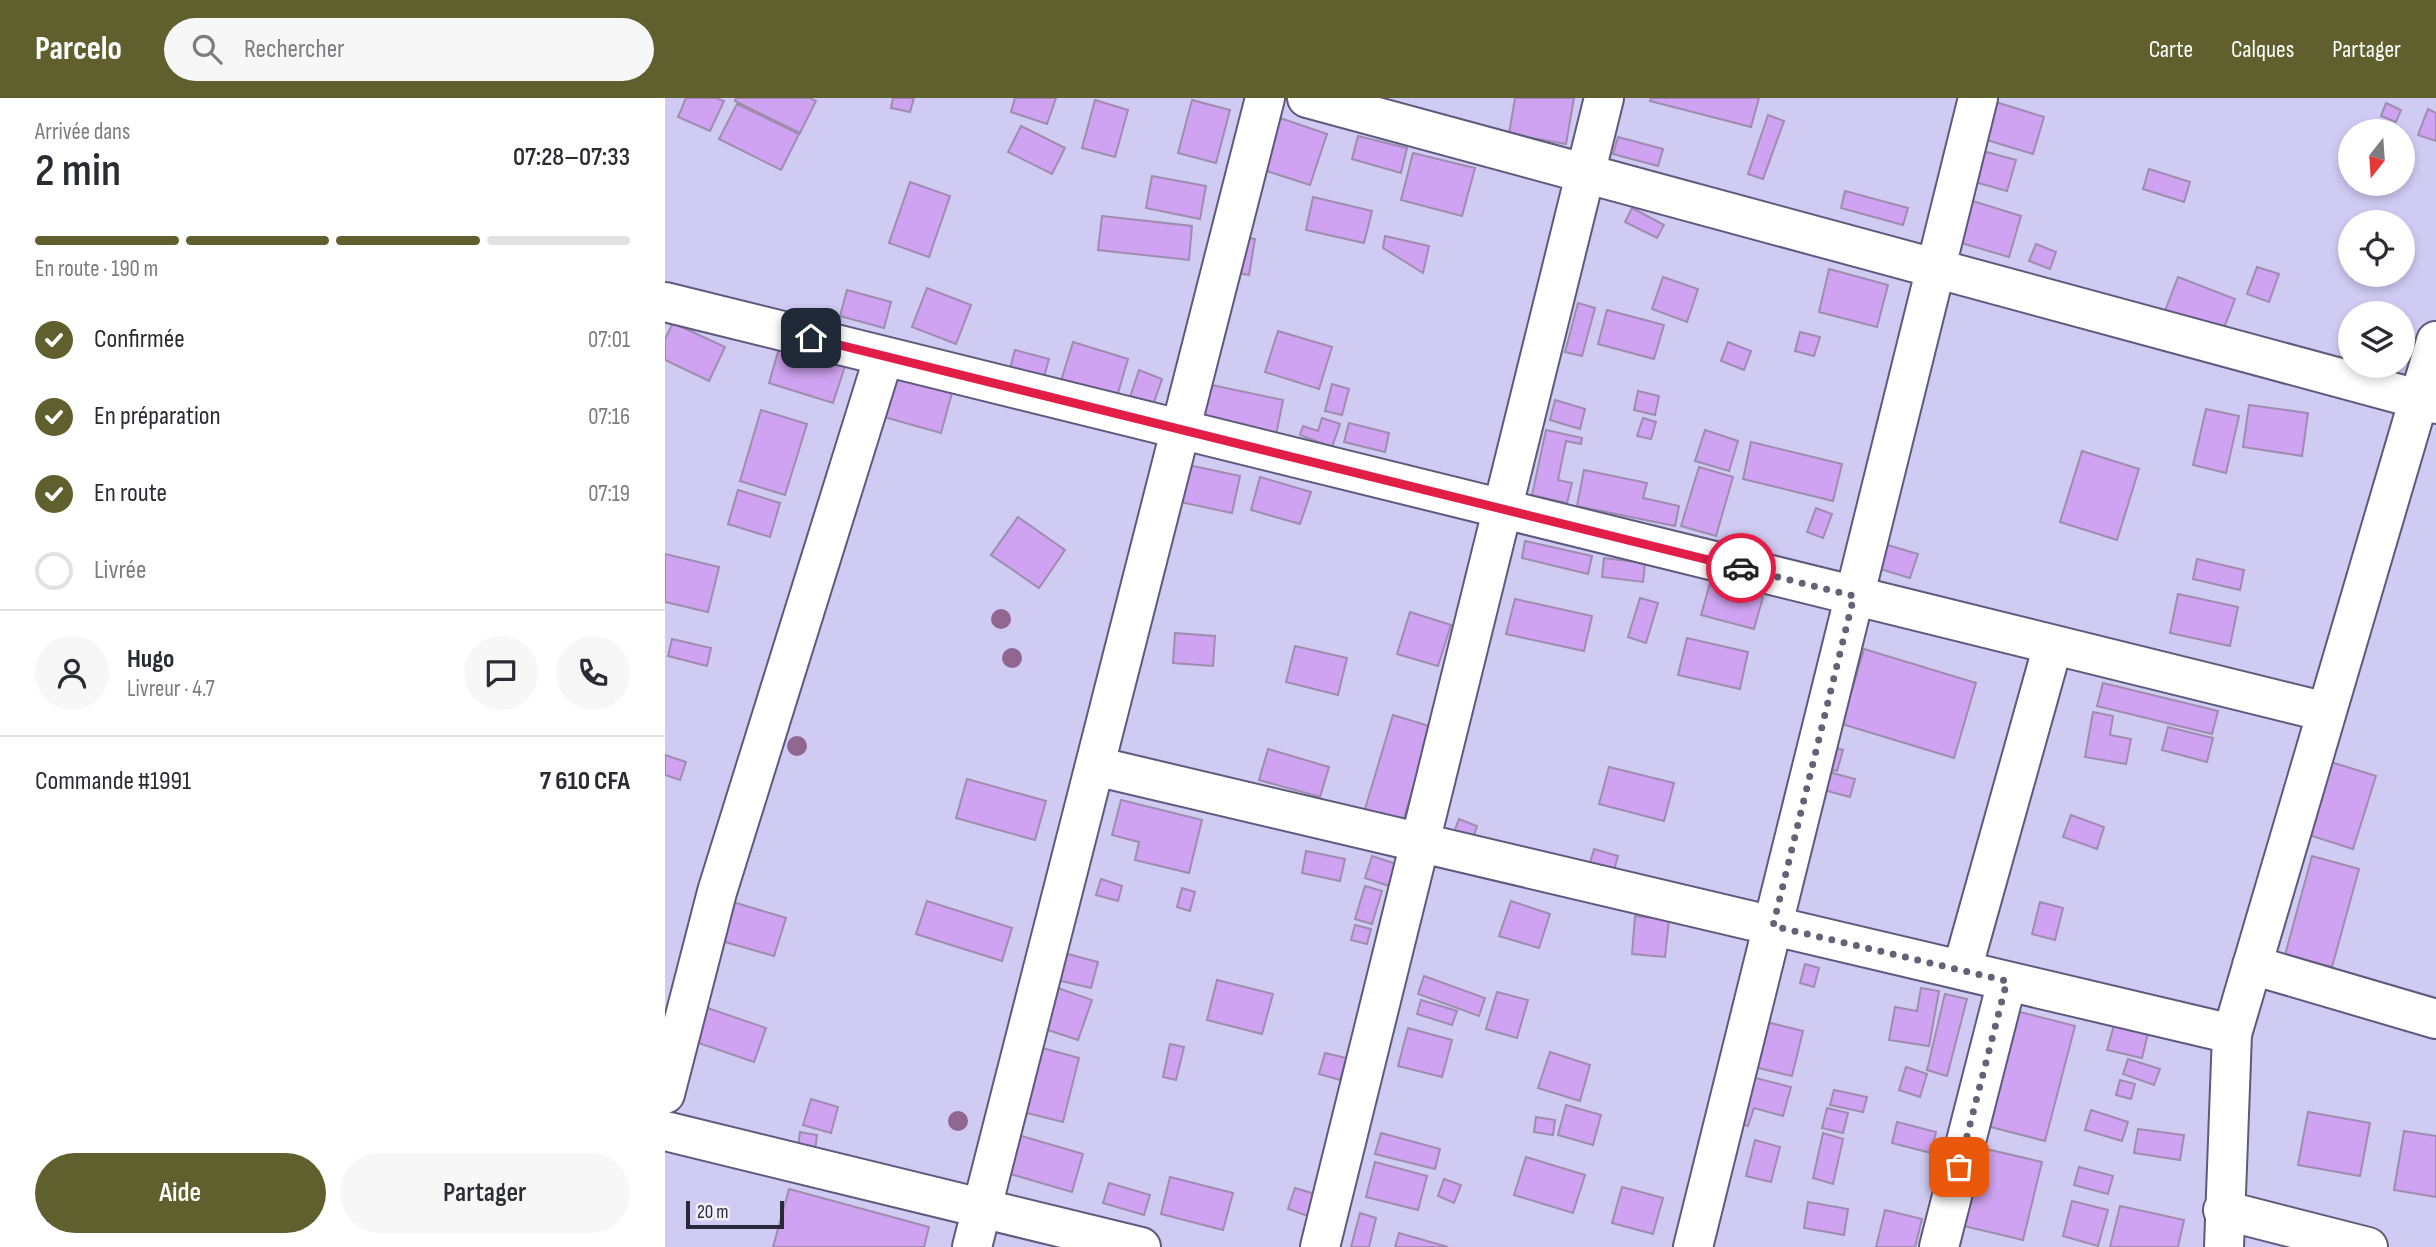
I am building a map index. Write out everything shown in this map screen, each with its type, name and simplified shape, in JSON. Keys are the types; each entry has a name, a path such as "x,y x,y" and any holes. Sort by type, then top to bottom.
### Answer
{"street":[{"path":"972,1247 1265,98"},
{"path":"1307,98 2427,401"},
{"path":"1320,1247 1604,98"},
{"path":"1693,1247 1978,98"},
{"path":"665,302 2326,712"},
{"path":"2224,1247 2223,1210 2232,1034 2326,712 2427,401 2436,341"},
{"path":"665,1094 717,892 884,356"},
{"path":"1962,970 2053,645"},
{"path":"1095,766 2232,1034"},
{"path":"2252,965 2436,1018"},
{"path":"1938,1247 2007,981"},
{"path":"665,1130 1142,1247"},
{"path":"2223,1210 2368,1247"}],"building":[{"path":"686,98 716,98 724,101 710,131 678,117"},
{"path":"736,98 810,98 816,101 800,133 735,101"},
{"path":"893,98 914,98 910,112 891,108"},
{"path":"1015,98 1056,98 1047,124 1011,112"},
{"path":"1515,98 1574,98 1566,144 1509,134"},
{"path":"1651,98 1759,98 1751,127 1650,101"},
{"path":"1095,100 1128,110 1115,157 1082,148"},
{"path":"1192,100 1230,110 1216,163 1178,153"},
{"path":"1989,100 2044,117 2033,154 1977,137"},
{"path":"2386,103 2401,110 2397,119 2381,116"},
{"path":"737,104 799,134 781,170 719,139"},
{"path":"2428,109 2436,113 2436,141 2418,135"},
{"path":"1768,115 1784,121 1763,179 1748,174"},
{"path":"1274,116 1327,134 1310,185 1257,168"},
{"path":"1021,126 1065,148 1052,174 1008,152"},
{"path":"1358,136 1407,148 1401,173 1352,159"},
{"path":"1618,137 1663,149 1658,166 1613,154"},
{"path":"1972,148 2016,160 2007,191 1964,179"},
{"path":"1413,153 1475,168 1462,216 1401,200"},
{"path":"2149,169 2190,182 2184,202 2143,189"},
{"path":"1152,176 1206,186 1200,219 1146,208"},
{"path":"910,182 950,196 929,257 889,243"},
{"path":"1845,191 1908,208 1903,225 1841,208"},
{"path":"1313,197 1372,211 1364,243 1306,230"},
{"path":"1963,198 2021,216 2009,257 1951,240"},
{"path":"1632,208 1664,225 1657,238 1625,222"},
{"path":"1102,216 1192,226 1189,260 1098,250"},
{"path":"1238,236 1255,239 1249,275 1231,272"},
{"path":"1385,236 1429,246 1423,273 1383,248"},
{"path":"2036,244 2056,252 2050,269 2029,261"},
{"path":"2257,267 2279,274 2269,302 2247,294"},
{"path":"1829,269 1888,285 1877,327 1819,312"},
{"path":"1663,277 1698,289 1687,322 1652,309"},
{"path":"2178,277 2235,299 2222,333 2165,311"},
{"path":"927,288 971,305 956,344 912,327"},
{"path":"847,290 891,302 884,328 840,316"},
{"path":"1578,303 1595,308 1582,356 1565,352"},
{"path":"1607,310 1664,325 1654,359 1598,344"},
{"path":"673,323 725,347 709,381 665,360 665,339"},
{"path":"1278,331 1332,347 1319,389 1265,372"},
{"path":"1800,332 1820,337 1814,356 1795,351"},
{"path":"1073,342 1128,359 1116,400 1060,384"},
{"path":"1728,342 1751,351 1744,370 1721,361"},
{"path":"780,345 845,366 833,403 769,383"},
{"path":"1015,350 1049,359 1044,377 1010,368"},
{"path":"1139,370 1162,379 1151,411 1128,403"},
{"path":"895,378 952,393 941,433 884,417"},
{"path":"1207,384 1283,400 1276,435 1200,419"},
{"path":"1332,384 1349,389 1342,415 1325,411"},
{"path":"1638,391 1659,396 1655,415 1634,410"},
{"path":"1555,400 1585,409 1580,429 1550,420"},
{"path":"2249,405 2308,413 2302,456 2243,447"},
{"path":"2206,409 2239,416 2226,473 2193,465"},
{"path":"761,410 807,424 785,495 740,481"},
{"path":"1322,418 1340,424 1332,447 1300,435 1303,426 1318,431"},
{"path":"1643,418 1656,422 1651,439 1637,436"},
{"path":"1349,423 1389,433 1385,452 1344,442"},
{"path":"1546,430 1582,438 1581,444 1566,441 1558,480 1572,483 1567,503 1532,495"},
{"path":"1705,430 1738,441 1729,471 1695,461"},
{"path":"1751,442 1842,464 1833,501 1743,479"},
{"path":"2082,451 2139,469 2117,540 2060,522"},
{"path":"1179,463 1240,476 1232,513 1171,500"},
{"path":"1699,467 1733,477 1716,536 1681,526"},
{"path":"1584,470 1647,483 1643,498 1679,506 1675,526 1577,506"},
{"path":"1260,477 1311,492 1300,524 1251,510"},
{"path":"738,490 780,503 770,537 728,524"},
{"path":"1816,508 1832,514 1823,538 1807,532"},
{"path":"1018,517 1065,550 1039,588 991,555"},
{"path":"1525,541 1592,556 1588,574 1522,558"},
{"path":"1884,544 1918,554 1910,578 1877,568"},
{"path":"665,554 719,567 708,612 665,602"},
{"path":"1604,558 1645,563 1643,582 1602,577"},
{"path":"2197,559 2244,570 2240,590 2193,579"},
{"path":"1710,583 1763,597 1754,629 1701,615"},
{"path":"2178,594 2238,607 2230,646 2170,633"},
{"path":"1640,598 1658,603 1646,643 1628,637"},
{"path":"1515,599 1592,616 1584,651 1506,634"},
{"path":"1410,612 1451,625 1438,666 1397,654"},
{"path":"1175,633 1215,636 1213,666 1173,663"},
{"path":"1687,638 1748,652 1740,689 1678,675"},
{"path":"672,639 711,648 707,666 668,656"},
{"path":"1295,646 1347,658 1338,695 1286,682"},
{"path":"1864,649 1976,683 1954,758 1842,724"},
{"path":"2103,683 2218,711 2212,734 2097,706"},
{"path":"2093,712 2113,716 2110,735 2131,739 2126,764 2085,757"},
{"path":"1393,715 1432,727 1403,821 1365,809"},
{"path":"2168,727 2213,738 2207,762 2162,750"},
{"path":"1825,745 1843,750 1837,771 1819,767"},
{"path":"1268,749 1329,767 1320,797 1259,780"},
{"path":"665,755 686,762 680,780 665,775"},
{"path":"2331,762 2376,776 2353,849 2309,835"},
{"path":"1609,767 1674,783 1664,821 1599,804"},
{"path":"1821,770 1855,779 1850,797 1816,788"},
{"path":"967,779 1046,801 1035,840 956,818"},
{"path":"1121,800 1202,820 1189,873 1135,860 1139,842 1112,835"},
{"path":"2071,815 2104,827 2097,849 2063,837"},
{"path":"1459,819 1477,826 1473,838 1454,832"},
{"path":"1594,849 1618,856 1614,870 1590,863"},
{"path":"1306,851 1345,859 1340,881 1302,873"},
{"path":"1372,856 1396,864 1389,886 1365,878"},
{"path":"2312,856 2359,869 2332,967 2285,955"},
{"path":"1101,879 1122,886 1118,901 1096,895"},
{"path":"1365,886 1382,891 1372,924 1355,919"},
{"path":"1182,888 1195,892 1190,911 1177,907"},
{"path":"723,899 786,918 774,956 711,938"},
{"path":"927,901 1012,928 1002,961 916,934"},
{"path":"1511,901 1550,914 1539,948 1499,936"},
{"path":"2040,902 2063,908 2055,940 2032,934"},
{"path":"1635,916 1669,920 1665,957 1632,954"},
{"path":"1355,925 1371,929 1367,944 1351,940"},
{"path":"1064,953 1098,962 1091,988 1057,980"},
{"path":"1805,964 1819,968 1814,987 1800,983"},
{"path":"1424,976 1485,998 1479,1016 1418,994"},
{"path":"1217,980 1273,994 1262,1034 1207,1020"},
{"path":"1055,987 1092,1000 1078,1040 1042,1028"},
{"path":"1921,988 1939,991 1929,1046 1889,1040 1895,1007 1917,1011"},
{"path":"1497,992 1528,1000 1517,1038 1486,1029"},
{"path":"1945,994 1967,999 1947,1076 1927,1070"},
{"path":"1421,1000 1457,1011 1452,1025 1417,1014"},
{"path":"687,1001 766,1028 754,1062 675,1035"},
{"path":"2016,1011 2075,1026 2045,1141 1987,1126"},
{"path":"1758,1020 1803,1031 1792,1076 1746,1065"},
{"path":"2114,1025 2148,1033 2142,1058 2107,1050"},
{"path":"1408,1028 1452,1040 1442,1077 1398,1066"},
{"path":"1170,1044 1184,1047 1176,1080 1163,1077"},
{"path":"1035,1046 1079,1058 1063,1122 1019,1111"},
{"path":"1550,1052 1590,1065 1580,1101 1538,1088"},
{"path":"1325,1053 1346,1058 1340,1080 1319,1074"},
{"path":"2128,1059 2160,1069 2154,1085 2123,1074"},
{"path":"1906,1067 1927,1074 1920,1097 1899,1090"},
{"path":"1744,1075 1791,1087 1783,1116 1754,1108 1748,1126 1731,1121"},
{"path":"2120,1080 2135,1084 2131,1099 2116,1095"},
{"path":"1834,1090 1867,1097 1863,1112 1830,1105"},
{"path":"811,1099 838,1107 831,1133 803,1125"},
{"path":"1566,1105 1601,1115 1593,1145 1558,1135"},
{"path":"1827,1108 1848,1113 1843,1133 1822,1128"},
{"path":"2091,1110 2128,1122 2122,1141 2085,1130"},
{"path":"2308,1112 2370,1123 2360,1176 2298,1165"},
{"path":"1536,1117 1555,1120 1553,1135 1534,1132"},
{"path":"1897,1122 1936,1132 1931,1153 1892,1143"},
{"path":"2138,1129 2184,1135 2180,1160 2134,1153"},
{"path":"2404,1131 2436,1136 2436,1197 2394,1190"},
{"path":"800,1132 817,1135 815,1151 798,1149"},
{"path":"1381,1133 1440,1149 1435,1169 1375,1154"},
{"path":"1823,1133 1843,1139 1833,1184 1813,1178"},
{"path":"1018,1135 1083,1154 1072,1192 1007,1173"},
{"path":"1755,1140 1780,1147 1771,1182 1746,1176"},
{"path":"1982,1148 2042,1162 2023,1240 1964,1226"},
{"path":"1526,1157 1585,1175 1573,1213 1514,1195"},
{"path":"1375,1162 1427,1176 1418,1210 1366,1197"},
{"path":"2079,1167 2113,1176 2108,1194 2074,1185"},
{"path":"1170,1177 1233,1193 1223,1230 1161,1214"},
{"path":"1444,1179 1461,1185 1454,1203 1438,1196"},
{"path":"1109,1183 1150,1195 1144,1215 1103,1203"},
{"path":"1622,1187 1663,1198 1653,1234 1612,1223"},
{"path":"1295,1188 1315,1194 1308,1216 1288,1209"},
{"path":"789,1189 929,1227 924,1247 773,1247"},
{"path":"2072,1201 2108,1210 2098,1246 2063,1236"},
{"path":"1808,1202 1848,1209 1844,1235 1804,1228"},
{"path":"2120,1206 2184,1220 2178,1247 2110,1247"},
{"path":"1885,1210 1922,1219 1915,1247 1876,1247"},
{"path":"1360,1213 1376,1218 1369,1247 1351,1247"},
{"path":"1399,1233 1448,1247 1395,1247"}],"way so far":[{"path":"1741,568 1854,596 1773,926 2007,981 1959,1167"}],"route":[{"path":"811,338 1741,568"}]}
